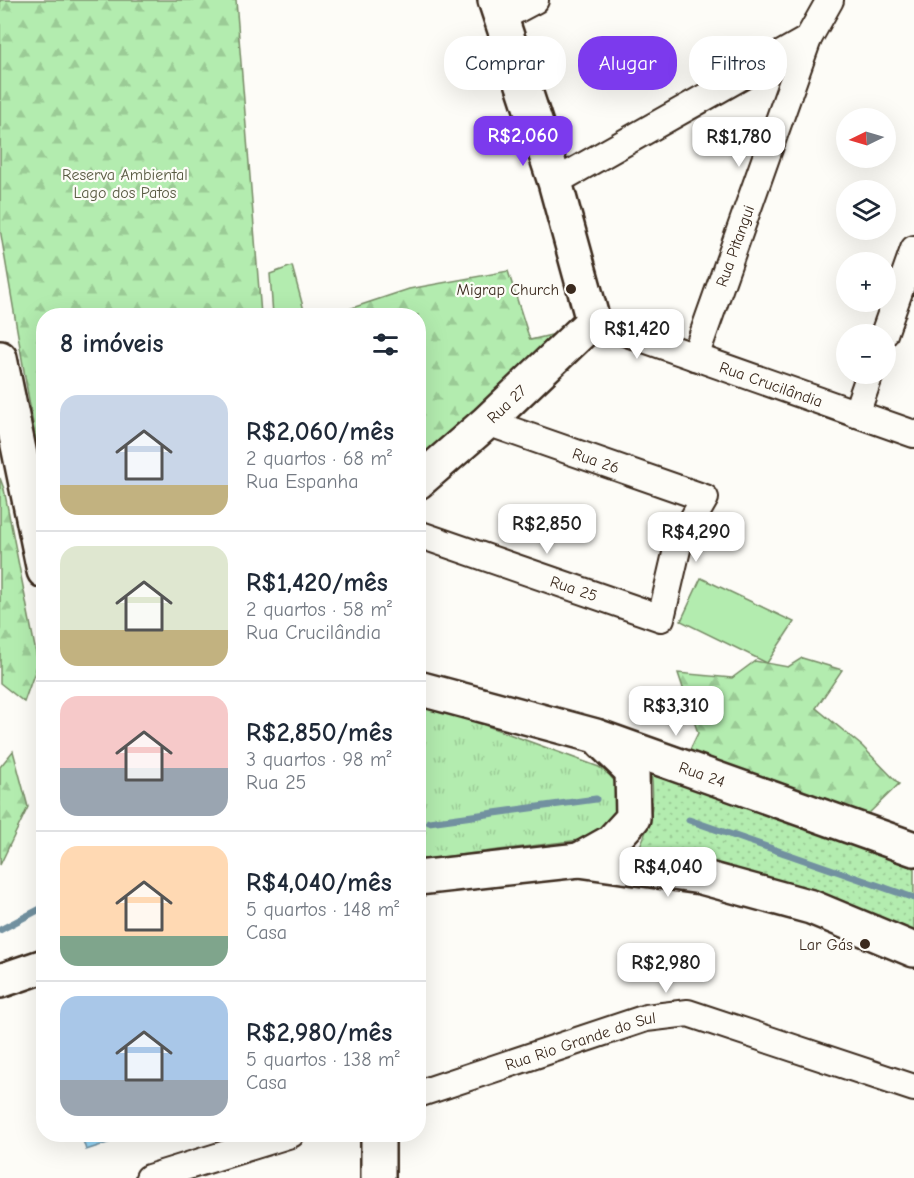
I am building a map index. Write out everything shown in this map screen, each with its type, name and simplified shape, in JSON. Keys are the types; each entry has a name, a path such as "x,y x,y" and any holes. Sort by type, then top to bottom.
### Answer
{"street":[{"path":"535,0 498,9 555,182 593,321"},
{"name":"Rua Pitangui","path":"695,357 808,39 830,0"},
{"path":"555,182 808,39"},
{"path":"888,324 914,249"},
{"name":"Rua Crucilândia","path":"593,321 914,434"},
{"name":"Rua 27","path":"426,475 593,321"},
{"path":"0,358 36,532"},
{"path":"856,414 866,384"},
{"name":"Rua 26","path":"486,422 705,498 678,545 661,618"},
{"name":"Rua 25","path":"426,537 661,618"},
{"name":"Rua 24","path":"426,690 596,736 914,849"},
{"path":"579,860 611,843 633,818 632,771 596,736"},
{"path":"426,877 579,860 701,877 811,908 914,950"},
{"path":"0,981 36,969"},
{"name":"Rua Rio Grande do Sul","path":"426,1091 646,1018 688,1013 914,1088"},
{"path":"149,1178 265,1142"},
{"path":"378,1142 378,1178"}],"green space":[{"name":"Reserva Ambiental Lago dos Patos","path":"0,0 236,0 260,308 36,308 36,442 0,229"},
{"path":"292,266 303,308 272,308 270,274"},
{"path":"508,271 530,340 564,332 426,455 426,308 352,308 409,289"},
{"path":"0,478 36,653 36,669 24,702 0,683"},
{"path":"701,578 794,622 767,663 681,621"},
{"path":"802,658 842,670 816,708 862,746 899,784 862,820 686,758 698,733 678,673 732,678 755,661 788,667"},
{"path":"426,704 599,767 614,780 620,810 596,838 426,859"},
{"path":"13,751 28,807 0,865 0,767"},
{"path":"651,772 914,863 914,936 738,876 638,850 651,812 653,793"}],"water":[{"path":"84,1142 111,1142 86,1150"}],"waterway":[{"path":"429,822 596,799"},
{"path":"689,820 914,898"},
{"path":"0,930 36,911"}],"place":[{"name":"Migrap Church","path":"571,289"},
{"name":"Lar Gás","path":"865,944"}]}
